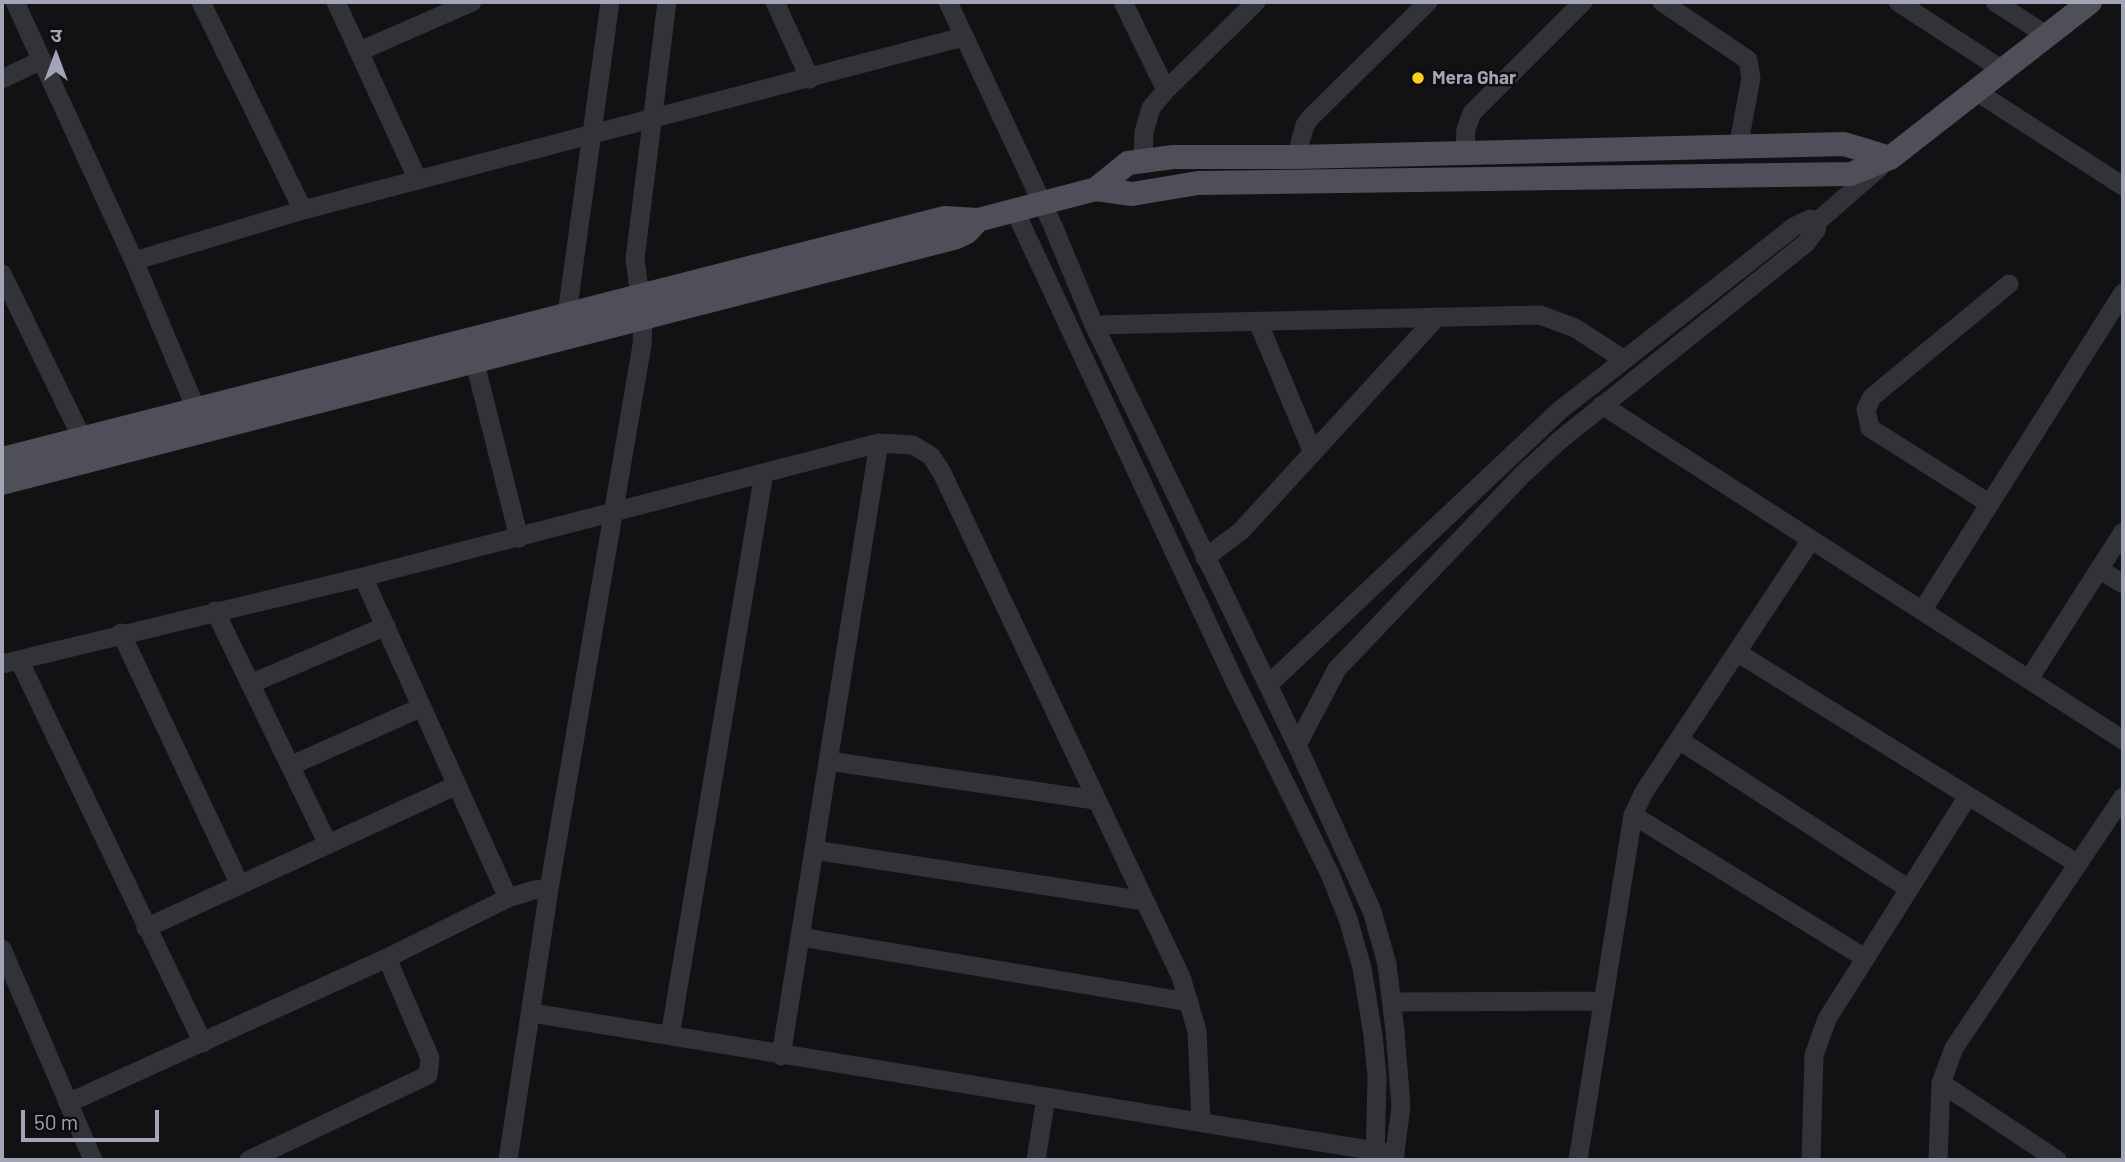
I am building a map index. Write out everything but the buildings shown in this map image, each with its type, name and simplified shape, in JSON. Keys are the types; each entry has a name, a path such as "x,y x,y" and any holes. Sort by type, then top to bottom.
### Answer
{"main road":[{"path":"2,483 201,420 472,350 640,308 954,238 978,220 1096,189 1132,194 1198,183 1851,174 1890,158 2090,2"},
{"path":"1096,189 1117,169 1143,159 1844,144 1890,158"},
{"path":"2,459 82,438 201,420"}],"street":[{"path":"15,2 134,261 201,420"},
{"path":"201,2 303,210"},
{"path":"336,2 418,180"},
{"path":"360,51 472,2"},
{"path":"568,326 610,2"},
{"path":"508,1160 550,890 639,365 640,308 635,259 667,2"},
{"path":"775,2 810,79"},
{"path":"948,2 1042,202 1094,325 1281,710 1372,911 1387,964 1401,1106 1385,1156"},
{"path":"1123,2 1166,90"},
{"path":"1296,157 1305,125 1311,117 1428,2"},
{"path":"1465,154 1466,129 1472,113 1583,2"},
{"path":"1662,2 1748,60 1751,78 1738,148"},
{"path":"1898,2 2001,69"},
{"path":"1995,2 2046,35"},
{"path":"1143,159 1146,119 1166,90 1244,6"},
{"path":"134,261 303,210 591,137 963,37"},
{"path":"2,79 42,60"},
{"path":"1974,90 2123,186"},
{"path":"1297,745 1337,669 1522,475 1602,405 1806,243 1816,230 1818,221 1890,158"},
{"path":"1015,211 1256,724 1330,874 1348,919 1362,968 1385,1156"},
{"path":"1268,685 1559,411 1795,226 1810,219 1818,221"},
{"path":"3,282 82,438"},
{"path":"1990,504 1870,428 1866,409 1872,397 2008,284"},
{"path":"1922,611 2123,293"},
{"path":"1094,325 1540,315 1575,328 1623,359"},
{"path":"1205,558 1241,531 1437,317"},
{"path":"1258,321 1313,453"},
{"path":"472,350 519,538"},
{"path":"1602,405 2123,740"},
{"path":"203,1043 10,662 519,538 878,443 896,442 913,445 931,456 942,473 1181,977 1197,1031 1201,1122"},
{"path":"781,1056 878,443"},
{"path":"670,1035 764,473"},
{"path":"2029,679 2123,532"},
{"path":"1578,1160 1633,815 1644,792 1811,540"},
{"path":"2099,569 2123,584"},
{"path":"363,577 508,898"},
{"path":"215,611 328,844"},
{"path":"250,684 386,626"},
{"path":"121,633 240,885"},
{"path":"1738,653 2078,864"},
{"path":"290,766 422,707"},
{"path":"1256,724 1281,710"},
{"path":"1679,740 1909,889"},
{"path":"828,761 1095,800"},
{"path":"146,928 457,785"},
{"path":"1811,1160 1814,1055 1827,1019 1968,796"},
{"path":"1938,1160 1941,1083 1954,1048 2123,797"},
{"path":"1633,815 1865,958"},
{"path":"814,850 1145,901"},
{"path":"68,1103 387,958 508,898 534,890 550,890"},
{"path":"800,937 1189,1002"},
{"path":"2,949 93,1160"},
{"path":"249,1160 428,1075 430,1058 387,958"},
{"path":"1392,1002 1602,1002"},
{"path":"532,1013 781,1056 1201,1122 1385,1156"},
{"path":"1941,1083 2057,1160"},
{"path":"1036,1160 1046,1097"}],"place":[{"name":"Mera Ghar","path":"1418,78"}]}
